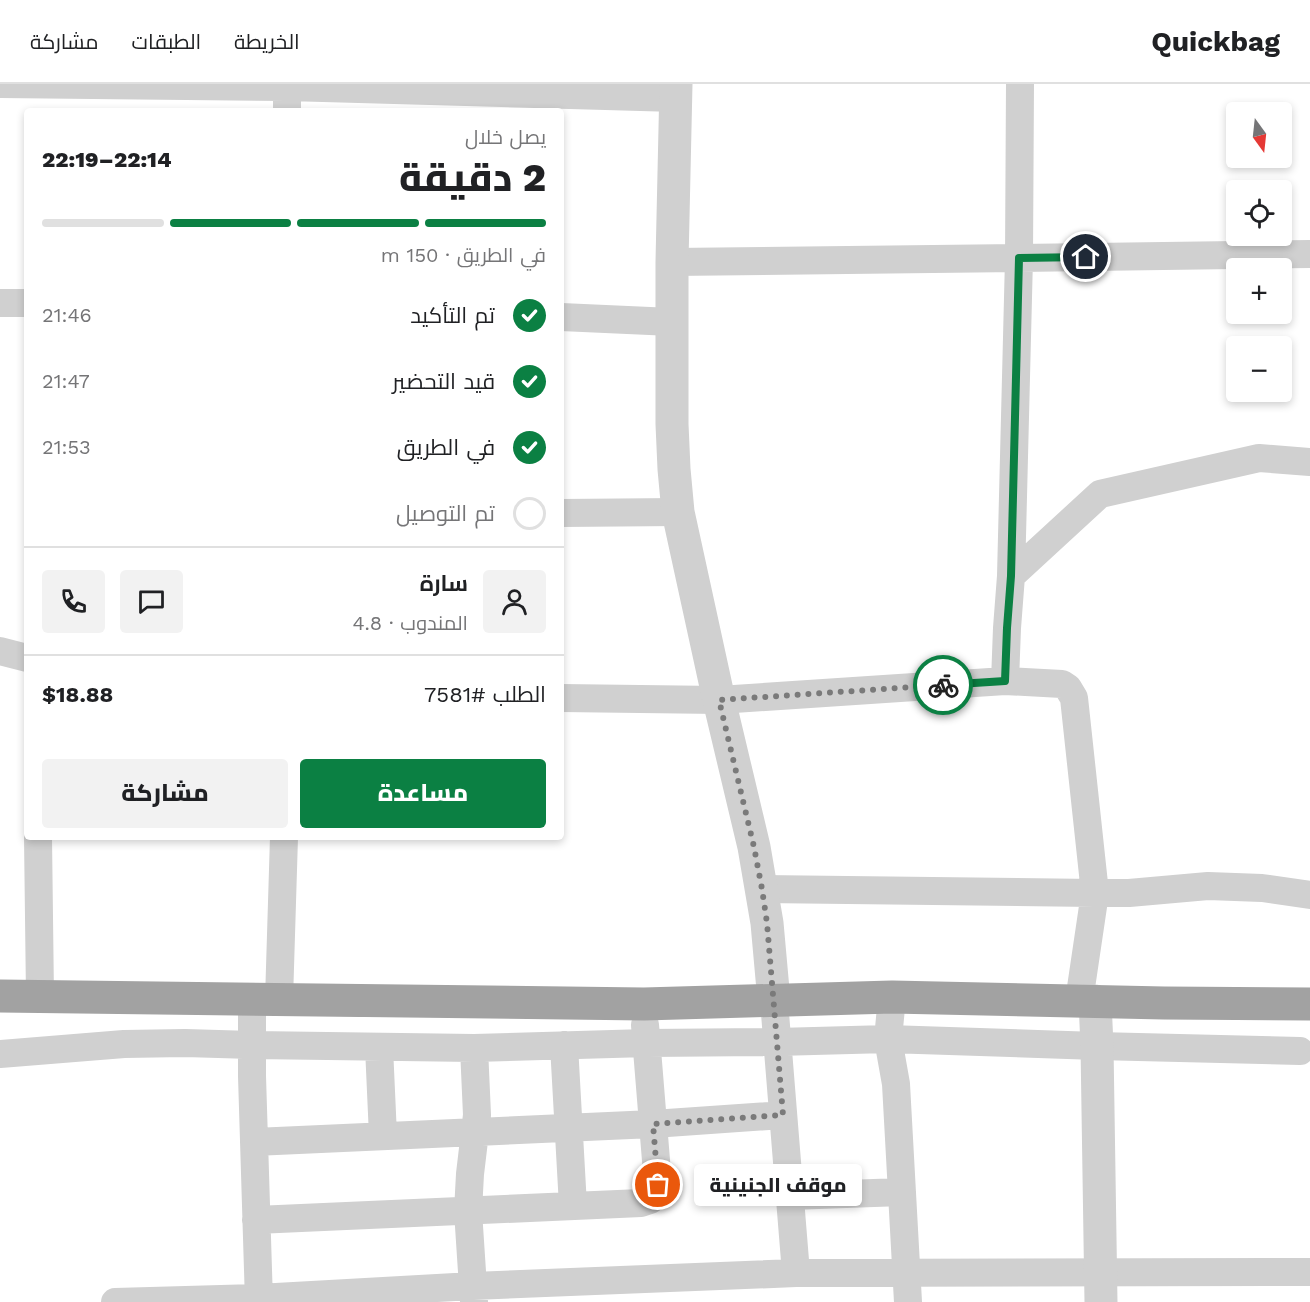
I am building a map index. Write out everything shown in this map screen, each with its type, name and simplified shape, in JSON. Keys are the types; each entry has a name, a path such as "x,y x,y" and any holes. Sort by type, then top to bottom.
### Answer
{"highway":[{"path":"0,996 644,1004 892,997 1310,1004"}],"street":[{"path":"0,84 287,94 676,91 672,322 674,469 678,512 762,889 774,1001 796,1273"},
{"path":"1005,681 1011,576 1019,258 1020,84"},
{"path":"672,262 1310,254"},
{"path":"0,303 24,303"},
{"path":"564,317 672,322"},
{"path":"1011,576 1100,494 1259,458 1310,462"},
{"path":"564,513 678,512"},
{"path":"0,651 24,657"},
{"path":"564,698 719,700 1005,681 1062,684 1068,688 1074,698 1095,893 1087,1001 1097,1046 1100,1287"},
{"path":"38,840 40,997"},
{"path":"258,1300 252,1045 266,999 284,840"},
{"path":"762,889 1129,893 1208,886 1262,888 1310,895"},
{"path":"892,997 888,1039 896,1084 908,1302"},
{"path":"256,1220 641,1203 650,1200 657,1195 658,1185 644,1004"},
{"path":"0,1054 124,1044 474,1048 888,1039 1300,1051"},
{"path":"564,1045 573,1206"},
{"path":"379,1047 383,1136"},
{"path":"473,1294 468,1211 477,1115 474,1048"},
{"path":"254,1142 653,1124 783,1115"},
{"path":"790,1196 902,1192"},
{"path":"115,1302 699,1289 796,1273 907,1272 1100,1287 1310,1272"}],"way so far":[{"path":"658,1185 653,1124 783,1115 767,923 762,889 719,700 943,685"}],"place":[{"name":"موقف الجنينية","path":"658,1185"}],"route":[{"path":"943,685 1005,681 1011,576 1019,258 1086,257"}]}
